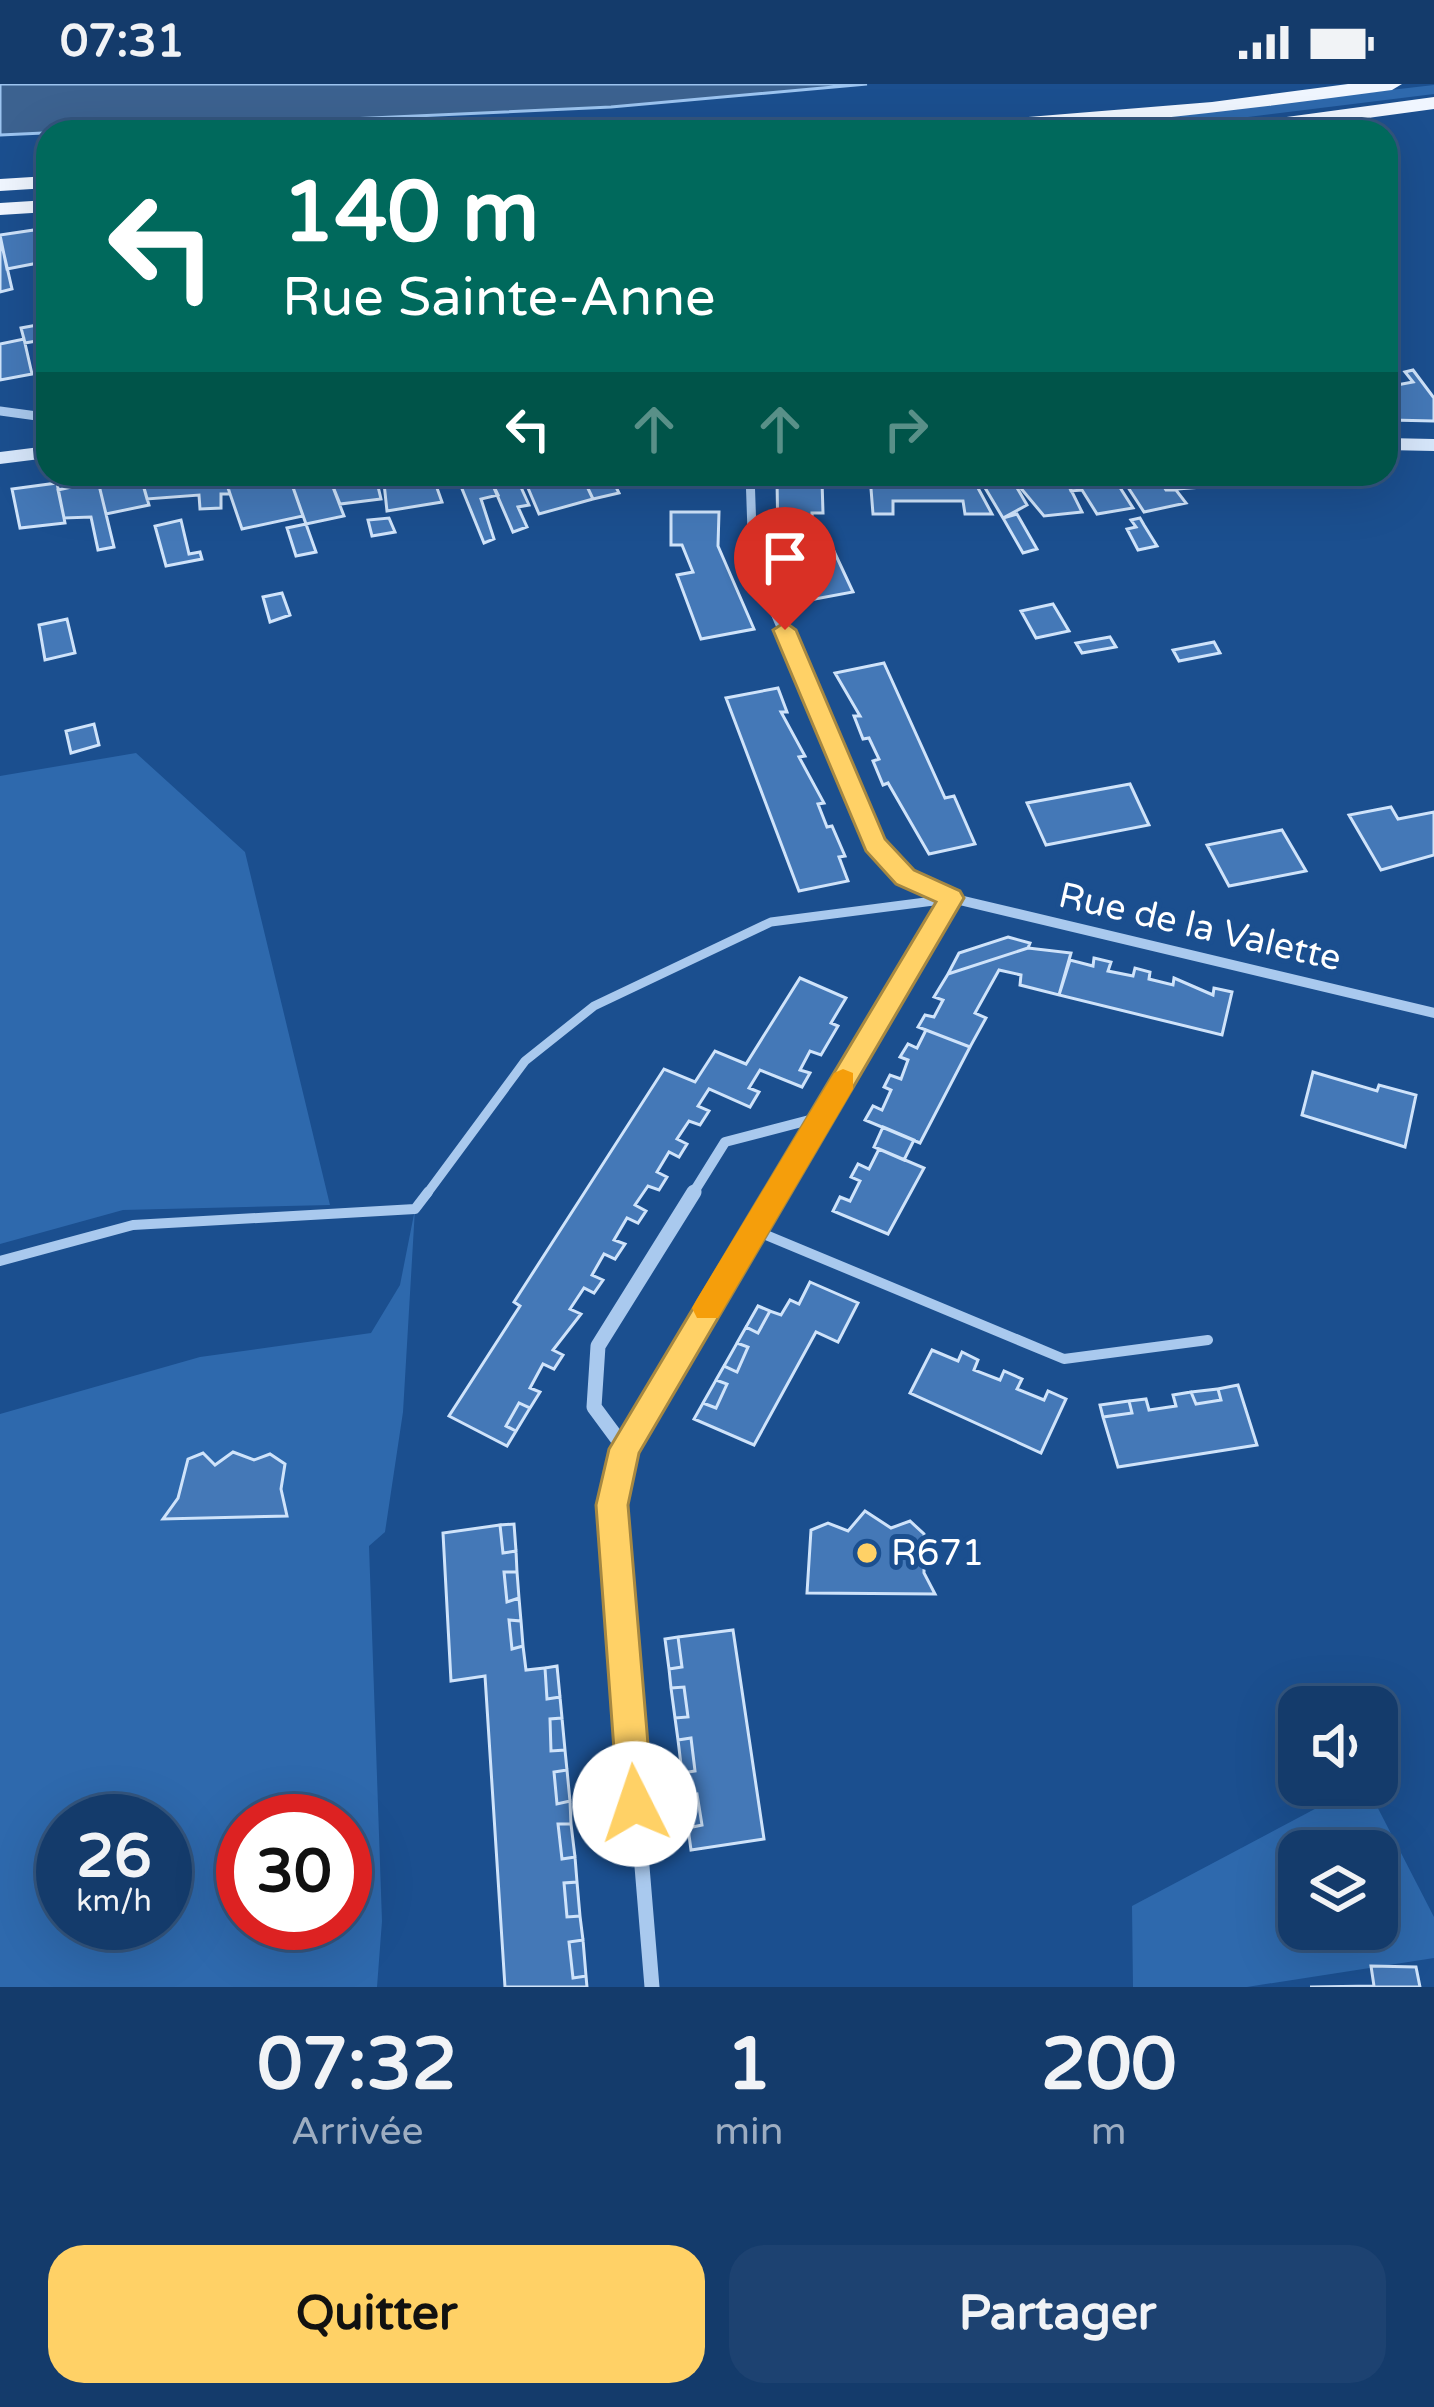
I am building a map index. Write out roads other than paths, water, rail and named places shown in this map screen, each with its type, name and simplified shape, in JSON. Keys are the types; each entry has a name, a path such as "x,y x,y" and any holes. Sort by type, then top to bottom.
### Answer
{"main road":[{"path":"1066,120 1212,108 1392,84"},
{"path":"1310,120 1434,103"},
{"path":"0,185 36,183"},
{"path":"0,209 36,207"},
{"path":"1398,444 1434,445"},
{"path":"0,458 36,454"}],"street":[{"path":"0,411 36,416"},
{"name":"Rue de la Valette","path":"750,486 753,560 875,844 905,877 951,898 1434,1013"},
{"path":"652,1987 612,1505 625,1449 951,898"},
{"path":"625,1449 594,1407 598,1346 725,1142 822,1117"}],"lane":[{"path":"0,1261 134,1226 415,1209 525,1061 594,1006 771,922 951,898"},
{"path":"754,1229 1064,1359 1208,1340"}],"place":[{"name":"R671","path":"867,1553"}]}
